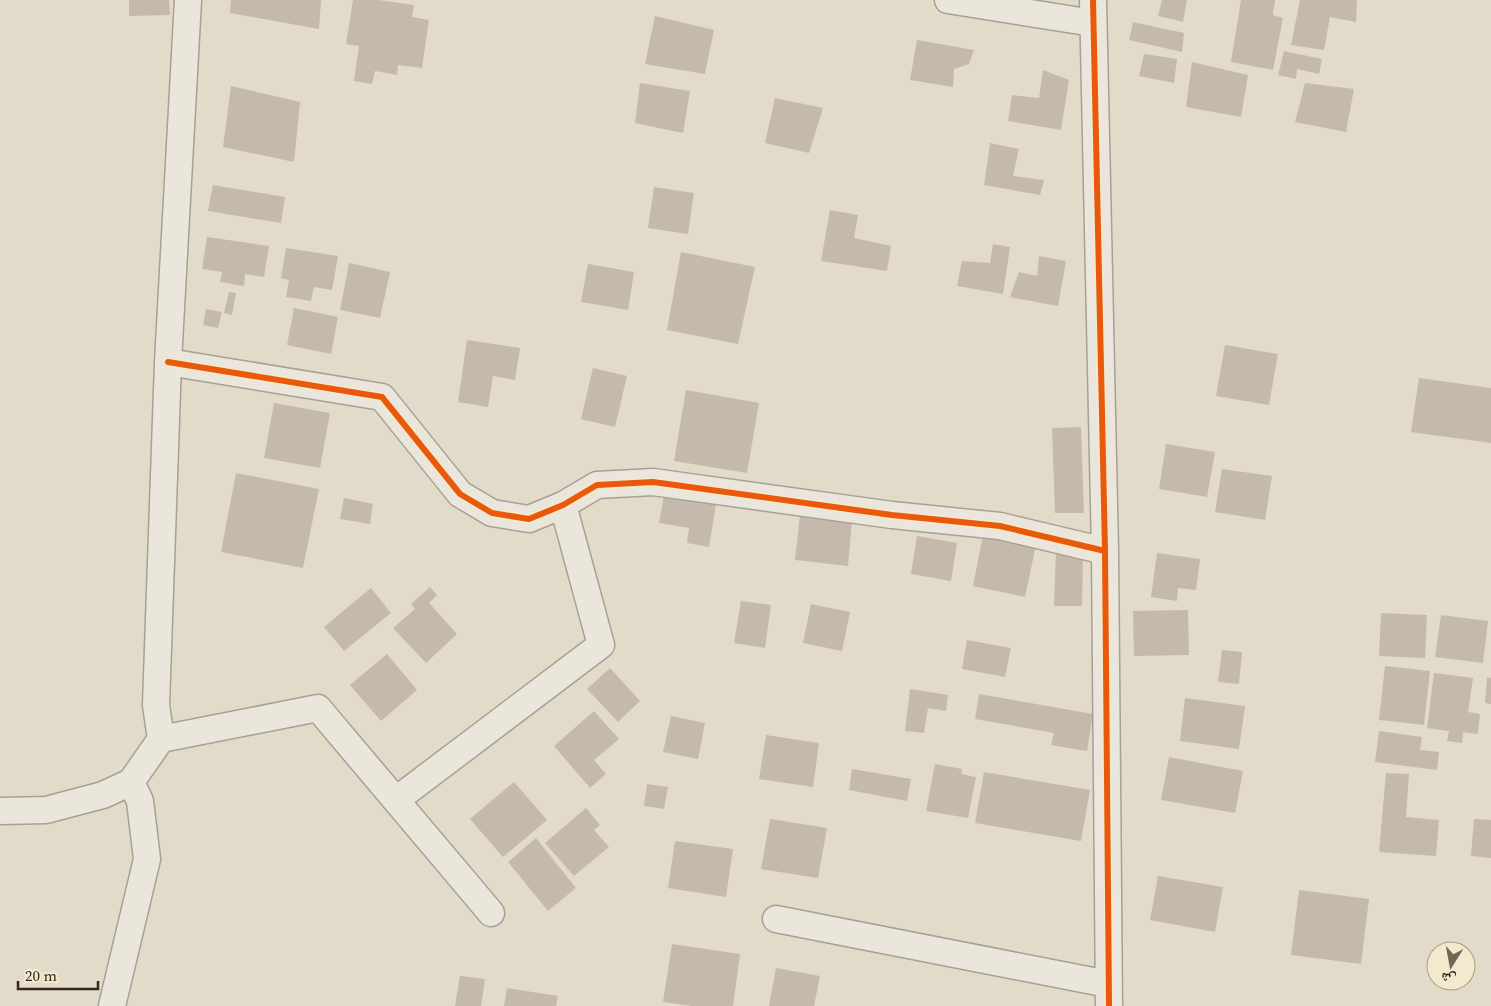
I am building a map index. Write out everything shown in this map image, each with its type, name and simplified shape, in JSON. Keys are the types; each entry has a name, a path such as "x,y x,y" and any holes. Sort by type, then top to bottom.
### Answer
{"street":[{"path":"0,811 46,810 103,795 131,782 161,739 156,705 168,362 188,0"},
{"path":"776,919 1108,995 1108,765 1105,551 1093,11 948,0"},
{"path":"168,362 382,397 460,494 492,514 529,519 563,505 597,485 653,482 892,515 1000,526 1105,551"},
{"path":"396,800 601,645 563,505"},
{"path":"161,739 318,708 490,913"},
{"path":"112,1006 147,859 140,801 131,782"}],"building":[{"path":"129,0 169,0 170,15 129,16"},
{"path":"231,0 321,0 319,29 230,13"},
{"path":"353,0 379,0 414,5 412,17 429,20 422,68 398,65 397,75 375,71 372,84 354,81 359,46 346,44"},
{"path":"1162,0 1187,0 1183,22 1158,16"},
{"path":"1241,0 1275,0 1273,15 1283,18 1273,70 1231,62"},
{"path":"1300,0 1357,0 1356,22 1330,17 1324,50 1291,45"},
{"path":"655,16 714,30 705,74 645,64"},
{"path":"1133,22 1184,33 1182,52 1129,40"},
{"path":"917,40 974,50 969,64 954,69 953,87 910,80"},
{"path":"1284,51 1322,59 1319,74 1297,69 1296,79 1278,75"},
{"path":"1144,54 1177,59 1174,83 1139,76"},
{"path":"1192,62 1248,75 1241,117 1186,107"},
{"path":"1043,70 1069,80 1061,130 1008,121 1012,95 1039,98"},
{"path":"640,83 690,91 683,133 635,123"},
{"path":"1305,83 1354,89 1346,132 1295,122"},
{"path":"231,86 300,102 294,162 223,147"},
{"path":"775,98 823,108 809,153 765,143"},
{"path":"990,143 1019,149 1013,176 1044,180 1040,195 984,185"},
{"path":"213,185 285,197 281,223 208,211"},
{"path":"654,187 694,193 688,234 648,228"},
{"path":"830,210 858,215 854,238 891,246 887,271 821,261"},
{"path":"207,237 269,246 264,277 245,274 244,286 220,282 222,272 202,269"},
{"path":"993,244 1010,247 1003,294 957,286 962,261 990,263"},
{"path":"286,248 338,256 332,290 314,287 311,301 286,297 289,280 281,278"},
{"path":"681,252 755,267 738,344 667,330"},
{"path":"1039,256 1066,261 1058,306 1010,297 1019,272 1037,276"},
{"path":"349,263 390,272 380,318 340,310"},
{"path":"588,264 634,272 628,310 581,302"},
{"path":"229,292 236,293 232,315 224,313"},
{"path":"294,308 338,317 331,354 287,345"},
{"path":"206,309 222,312 218,328 203,325"},
{"path":"467,340 520,348 515,380 493,376 488,407 458,402"},
{"path":"1225,345 1278,354 1269,405 1216,396"},
{"path":"593,368 627,376 615,427 581,419"},
{"path":"1419,378 1491,388 1491,443 1411,432"},
{"path":"686,390 759,403 747,473 674,461"},
{"path":"274,403 330,413 320,468 264,458"},
{"path":"1081,427 1084,513 1055,513 1052,428"},
{"path":"1166,444 1215,452 1207,497 1159,489"},
{"path":"1222,469 1272,476 1265,520 1215,512"},
{"path":"236,473 319,489 303,568 221,552"},
{"path":"664,495 716,504 709,547 687,543 689,528 659,523"},
{"path":"344,498 373,504 370,524 340,519"},
{"path":"800,515 852,521 848,566 795,560"},
{"path":"983,535 1036,545 1025,597 973,586"},
{"path":"917,536 957,543 951,581 911,574"},
{"path":"1056,549 1083,550 1082,606 1054,606"},
{"path":"1157,553 1200,559 1196,590 1178,588 1177,601 1151,597"},
{"path":"430,587 437,595 429,603 457,634 426,663 393,628 415,609 411,604"},
{"path":"371,588 391,613 344,651 324,627"},
{"path":"741,601 771,605 765,648 734,643"},
{"path":"811,604 850,612 842,651 803,643"},
{"path":"1188,610 1189,655 1134,656 1133,611"},
{"path":"1381,613 1427,615 1425,658 1379,656"},
{"path":"1441,615 1488,621 1483,663 1435,657"},
{"path":"967,640 1011,648 1005,677 962,669"},
{"path":"1222,650 1242,652 1239,684 1218,682"},
{"path":"387,654 417,690 381,721 350,685"},
{"path":"1385,666 1430,671 1424,725 1379,720"},
{"path":"610,668 640,701 618,722 587,689"},
{"path":"1434,673 1473,678 1468,712 1480,714 1478,734 1463,732 1462,743 1447,741 1449,731 1427,728"},
{"path":"1487,677 1491,678 1491,704 1485,703"},
{"path":"910,689 948,695 946,711 928,708 924,733 905,731"},
{"path":"979,694 1093,714 1087,751 1051,745 1054,733 975,719"},
{"path":"1185,698 1245,706 1239,749 1180,741"},
{"path":"594,711 619,739 594,760 606,774 590,788 554,746"},
{"path":"671,716 705,723 698,759 663,752"},
{"path":"1379,731 1422,737 1420,750 1439,752 1437,770 1375,762"},
{"path":"766,735 819,743 813,787 759,779"},
{"path":"1169,757 1243,771 1235,813 1161,800"},
{"path":"935,764 962,769 961,774 976,777 968,818 926,811"},
{"path":"852,769 911,779 907,801 849,790"},
{"path":"984,772 1090,790 1081,841 975,823"},
{"path":"1386,773 1409,774 1406,817 1439,820 1436,856 1379,852"},
{"path":"514,782 547,820 503,857 470,819"},
{"path":"647,784 668,787 664,809 644,806"},
{"path":"586,808 600,825 594,830 609,847 574,876 545,843"},
{"path":"770,819 827,828 818,878 761,869"},
{"path":"1474,819 1491,820 1491,858 1471,856"},
{"path":"536,838 576,888 548,911 508,862"},
{"path":"675,841 733,849 726,897 668,888"},
{"path":"1158,876 1223,887 1215,932 1150,920"},
{"path":"1299,890 1369,899 1361,964 1291,955"},
{"path":"672,944 740,954 733,1006 692,1006 663,1002"},
{"path":"776,968 820,976 814,1006 769,1006"},
{"path":"460,976 485,979 481,1006 455,1006"},
{"path":"507,988 558,996 556,1006 504,1006"}],"cycle path":[{"path":"1093,0 1105,551 1109,1006"},
{"path":"168,362 382,397 460,494 492,513 529,519 563,505 597,485 653,482 892,515 1000,526 1105,551"}]}
